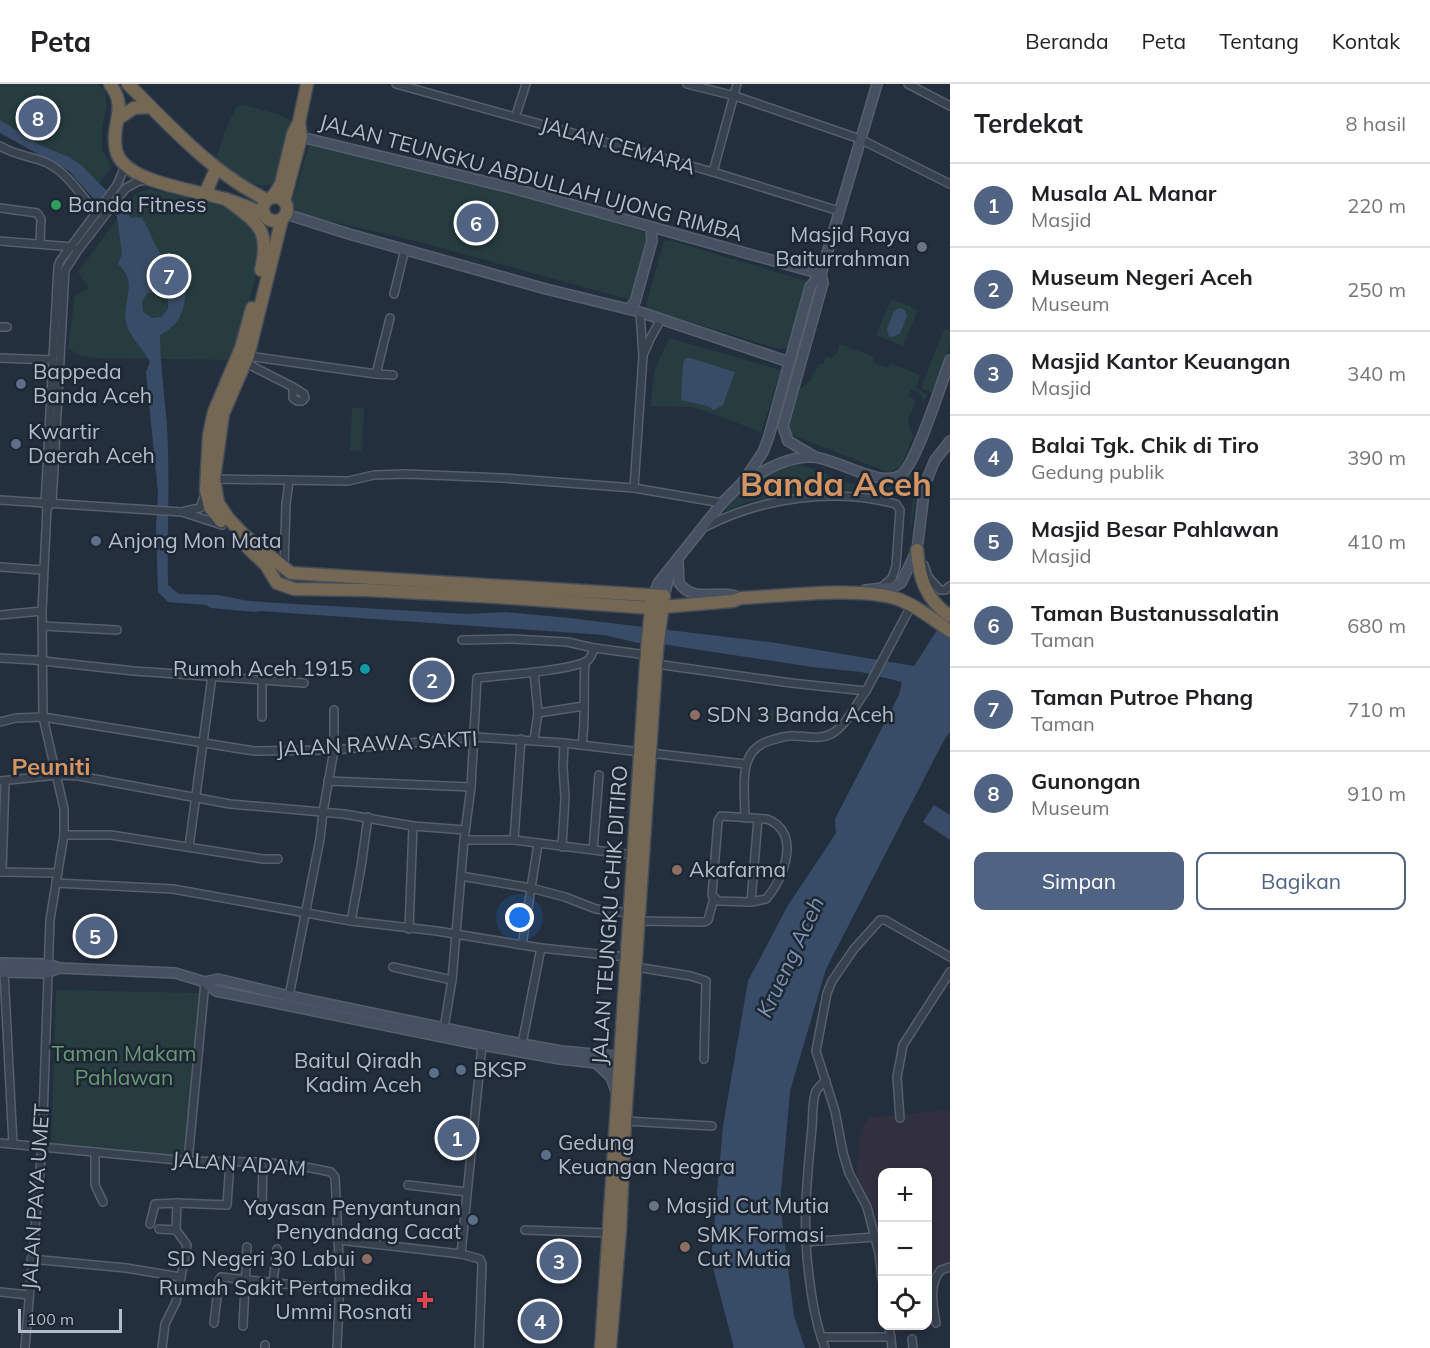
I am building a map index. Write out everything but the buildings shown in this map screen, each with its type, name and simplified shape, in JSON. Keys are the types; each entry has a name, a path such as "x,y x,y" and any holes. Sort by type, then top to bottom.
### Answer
{"highway":[{"path":"110,84 118,98 119,118 115,148 125,166 152,180 226,199 259,212"},
{"path":"128,84 216,169 278,206"},
{"path":"307,84 297,136 281,184 247,360 223,414 212,499 244,535 284,569 291,573 367,584 658,602 733,601 741,598 854,592 897,599 943,616"},
{"path":"119,118 134,108 150,107"},
{"path":"205,194 216,169"},
{"path":"226,199 253,220 263,233 265,255 240,348 214,412 209,435 212,499 225,526 266,565 277,583 294,589 367,584"},
{"path":"918,549 920,573 926,593 943,616 950,631"},
{"name":"JALAN TEUNGKU CHIK DITIRO","path":"593,1348 601,1255 625,1121 627,957 634,917 650,651 658,602"},
{"name":"JALAN TEUNGKU CHIK DITIRO","path":"612,1258 606,1233 617,1093 625,1062 636,967 633,855 656,664 650,651"},
{"name":"JALAN TEUNGKU CHIK DITIRO","path":"606,1233 623,1257 616,1348"},
{"path":"601,1348 612,1258"},
{"path":"610,1348 612,1258"}],"street":[{"name":"JALAN CEMARA","path":"396,84 713,172 839,212"},
{"path":"517,112 526,84"},
{"path":"687,84 735,96 860,139 950,184"},
{"path":"713,172 737,84"},
{"path":"658,602 659,582 722,503 742,483 763,452 810,287 821,274 877,84"},
{"path":"908,84 950,106"},
{"name":"JALAN TEUNGKU ABDULLAH UJONG RIMBA","path":"297,136 512,188 821,274"},
{"path":"0,146 14,154 48,164 98,210"},
{"path":"48,505 65,270 75,248 98,210 121,178 125,166"},
{"path":"48,505 52,360 58,267 101,220 126,188 132,184 152,180"},
{"path":"278,206 405,249 546,289 640,312 789,362"},
{"path":"0,208 37,213 40,219 40,244"},
{"path":"629,309 635,302 652,241 651,227"},
{"path":"634,488 643,356 640,303 659,240 666,232"},
{"path":"0,241 75,248"},
{"path":"394,294 405,249"},
{"path":"821,274 823,283 783,426 788,441 814,457 879,477 892,479 901,475 907,470 915,453 950,360"},
{"path":"376,374 390,318"},
{"path":"643,356 661,319"},
{"path":"0,358 52,360"},
{"path":"247,360 393,375"},
{"path":"247,360 293,387"},
{"path":"854,592 893,587 901,583 918,549 925,484 935,460 950,441"},
{"path":"915,453 935,460"},
{"path":"742,483 778,464 794,459 814,457"},
{"path":"214,479 348,481 374,475 406,474 513,479 634,488 722,503"},
{"path":"284,569 289,481"},
{"path":"703,529 729,515 753,507 822,497 850,497 896,504 900,510 896,566 892,578 881,588"},
{"path":"182,512 200,508 212,499"},
{"path":"0,500 48,505 182,512 225,526"},
{"name":"JALAN PAYA UMET","path":"24,1348 42,1146 50,920 64,835 64,809 43,717 42,611 48,505"},
{"path":"918,549 928,577 940,590 945,590 950,586"},
{"path":"678,558 677,578 688,593 694,595 726,593 741,598"},
{"path":"0,567 43,570"},
{"path":"744,818 745,764 753,749 763,742 789,736 815,738 833,733 841,726 866,691 911,606"},
{"path":"0,615 42,611"},
{"path":"43,626 117,630"},
{"path":"462,640 512,639 567,642 594,648 650,651"},
{"path":"444,1028 452,980 471,786 477,678 534,672 585,662 590,659 594,648"},
{"path":"0,658 304,683"},
{"path":"582,745 585,662"},
{"path":"656,664 866,691"},
{"path":"534,672 538,713 534,740"},
{"path":"189,847 212,676"},
{"path":"262,681 262,717"},
{"path":"538,713 585,706"},
{"path":"289,996 320,839 322,812 334,750 334,710"},
{"name":"JALAN RAWA SAKTI","path":"0,722 16,718 43,717 254,751 334,750 475,737 564,743 745,764"},
{"path":"514,840 521,739"},
{"path":"562,847 565,798 564,743"},
{"path":"58,873 1,872 3,781 57,775 96,778 230,804 368,817 413,826 465,830"},
{"path":"593,850 599,775"},
{"path":"328,781 471,786"},
{"path":"461,876 531,888 566,897 592,908 634,917 704,922 708,920 714,898 712,895 719,818 721,816 767,819 776,824 784,835 788,852 782,872 766,899 751,902 718,901 714,898"},
{"path":"351,921 368,817"},
{"path":"751,902 758,819"},
{"path":"409,929 413,826"},
{"path":"64,835 111,835 263,859 278,859"},
{"path":"464,840 514,840 633,855"},
{"path":"522,945 538,844"},
{"path":"56,883 173,889 351,921 456,934 541,948 627,957"},
{"path":"882,1276 867,1208 849,1173 826,1081 816,1051 827,993 832,981 854,949 880,920 885,920 950,957"},
{"path":"522,1044 541,948"},
{"path":"393,967 452,980"},
{"path":"636,967 692,976 706,981 704,1059"},
{"path":"13,1144 1,969 59,968 168,973 205,982 216,991 482,1045 597,1064 625,1062"},
{"path":"900,1118 897,1077 903,1045 950,972"},
{"path":"205,982 218,979 522,1044 625,1062"},
{"path":"188,1161 205,982"},
{"path":"461,1254 482,1045"},
{"path":"597,1064 610,1077 617,1093"},
{"path":"825,1348 820,1337 810,1282 806,1242 806,1193 814,1101 817,1089 826,1081"},
{"path":"625,1121 712,1126"},
{"name":"JALAN ADAM","path":"0,1143 188,1161 263,1162 311,1168 333,1174 339,1240 338,1348"},
{"path":"95,1152 95,1185 103,1202"},
{"path":"150,1224 155,1204 227,1205 230,1161"},
{"path":"262,1209 263,1162"},
{"path":"408,1185 467,1192"},
{"path":"162,1348 165,1324 176,1302 187,1245 176,1230 177,1203"},
{"path":"159,1229 176,1230"},
{"path":"525,1230 606,1233"},
{"path":"806,1242 875,1237"},
{"path":"339,1240 477,1257 482,1264 479,1348"},
{"path":"243,1326 247,1248"},
{"path":"273,1282 277,1249"},
{"path":"31,1259 126,1268 181,1277"},
{"path":"936,1323 933,1300 934,1282 941,1269 950,1267"},
{"path":"214,1323 220,1278 340,1290"},
{"path":"0,1292 28,1295"},
{"path":"890,1330 892,1348"},
{"path":"820,1337 891,1337"},
{"path":"912,1339 913,1348"}],"shaded area":[{"path":"950,1110 950,1266 938,1270 932,1299 932,1168 878,1168 878,1242 870,1203 856,1178 860,1131 869,1118"},
{"path":"891,1330 916,1330 892,1335"}],"green space":[{"path":"0,84 98,84 105,91 107,105 102,129 102,150 112,168 99,183 69,157 40,145 0,120"},
{"path":"244,105 277,114 292,121 280,175 274,182 266,185 257,185 239,178 215,162 236,107"},
{"path":"309,145 340,152 348,148 510,190 648,234 631,300 416,241 299,214 292,203"},
{"path":"150,189 227,207 253,231 259,240 261,256 234,360 97,358 81,356 68,348 75,296 89,288 78,272 135,195"},
{"path":"668,240 807,281 790,347 779,349 648,309 646,305 664,241"},
{"path":"891,299 918,310 903,346 876,335"},
{"path":"944,329 950,331 950,347 932,393 922,389 922,385"},
{"path":"669,338 781,370 761,432 706,411 688,407 650,406 655,370"},
{"path":"840,344 874,357 873,362 888,368 890,363 920,375 916,388 927,395 923,405 919,392 911,389 908,396 915,402 908,421 913,437 901,466 891,472 789,432 800,389 811,380 818,364 824,363 826,356 831,358 836,355"},
{"path":"352,408 364,408 362,451 350,450"},
{"path":"796,464 860,486 876,488 891,487 905,480 918,466 914,483 916,499 909,536 913,498 911,481 888,492 871,494 854,490 812,492 747,502 726,511 723,509 747,485"},
{"path":"756,709 781,710 780,721 756,720"},
{"name":"Taman Makam Pahlawan","path":"56,990 201,993 190,1156 51,1145"}],"water":[{"name":"Krueng Aceh","path":"0,120 40,145 69,157 81,165 105,189 126,204 125,210 131,218 142,218 162,256 168,262 186,269 185,299 181,315 169,329 160,335 168,447 168,585 179,594 217,595 278,603 466,614 506,612 569,618 776,643 914,666 950,610 950,732 826,969 790,1091 780,1204 794,1316 805,1348 734,1348 711,1260 723,1126 748,981 787,907 836,833 835,819 899,695 902,682 861,672 812,667 668,645 638,643 604,635 255,612 168,602 158,592 156,527 158,493 146,372 150,362 127,327 125,313 129,285 128,278 118,264 122,254 117,216 93,198 69,171 0,133","holes":["159,292 168,298 168,309 161,317 152,318 143,312 142,301 148,293"]},
{"path":"900,308 905,310 907,316 900,334 889,336 887,329 894,311"},
{"path":"685,358 735,372 723,405 714,410 681,400"},
{"path":"934,805 950,815 950,840 923,822"}],"place":[{"name":"Gunongan","path":"38,118"},
{"name":"Banda Fitness","path":"56,205"},
{"name":"Taman Bustanussalatin","path":"476,223"},
{"name":"Masjid Raya Baiturrahman","path":"922,247"},
{"name":"Taman Putroe Phang","path":"169,276"},
{"name":"Bappeda Banda Aceh","path":"21,384"},
{"name":"Kwartir Daerah Aceh","path":"16,444"},
{"name":"Anjong Mon Mata","path":"96,541"},
{"name":"Rumoh Aceh 1915","path":"365,669"},
{"name":"Museum Negeri Aceh","path":"432,680"},
{"name":"SDN 3 Banda Aceh","path":"695,715"},
{"name":"Akafarma","path":"677,870"},
{"name":"Masjid Besar Pahlawan","path":"95,936"},
{"name":"BKSP","path":"461,1070"},
{"name":"Baitul Qiradh Kadim Aceh","path":"434,1073"},
{"name":"Musala AL Manar","path":"457,1138"},
{"name":"Gedung Keuangan Negara","path":"546,1155"},
{"name":"Masjid Cut Mutia","path":"654,1206"},
{"name":"Yayasan Penyantunan Penyandang Cacat","path":"473,1220"},
{"name":"SMK Formasi Cut Mutia","path":"685,1247"},
{"name":"SD Negeri 30 Labui","path":"367,1259"},
{"name":"Masjid Kantor Keuangan","path":"559,1261"},
{"name":"Rumah Sakit Pertamedika Ummi Rosnati","path":"425,1300"},
{"name":"Balai Tgk. Chik di Tiro","path":"540,1321"}],"district":[{"name":"Banda Aceh","path":"836,484"},
{"name":"Peuniti","path":"51,767"}]}
